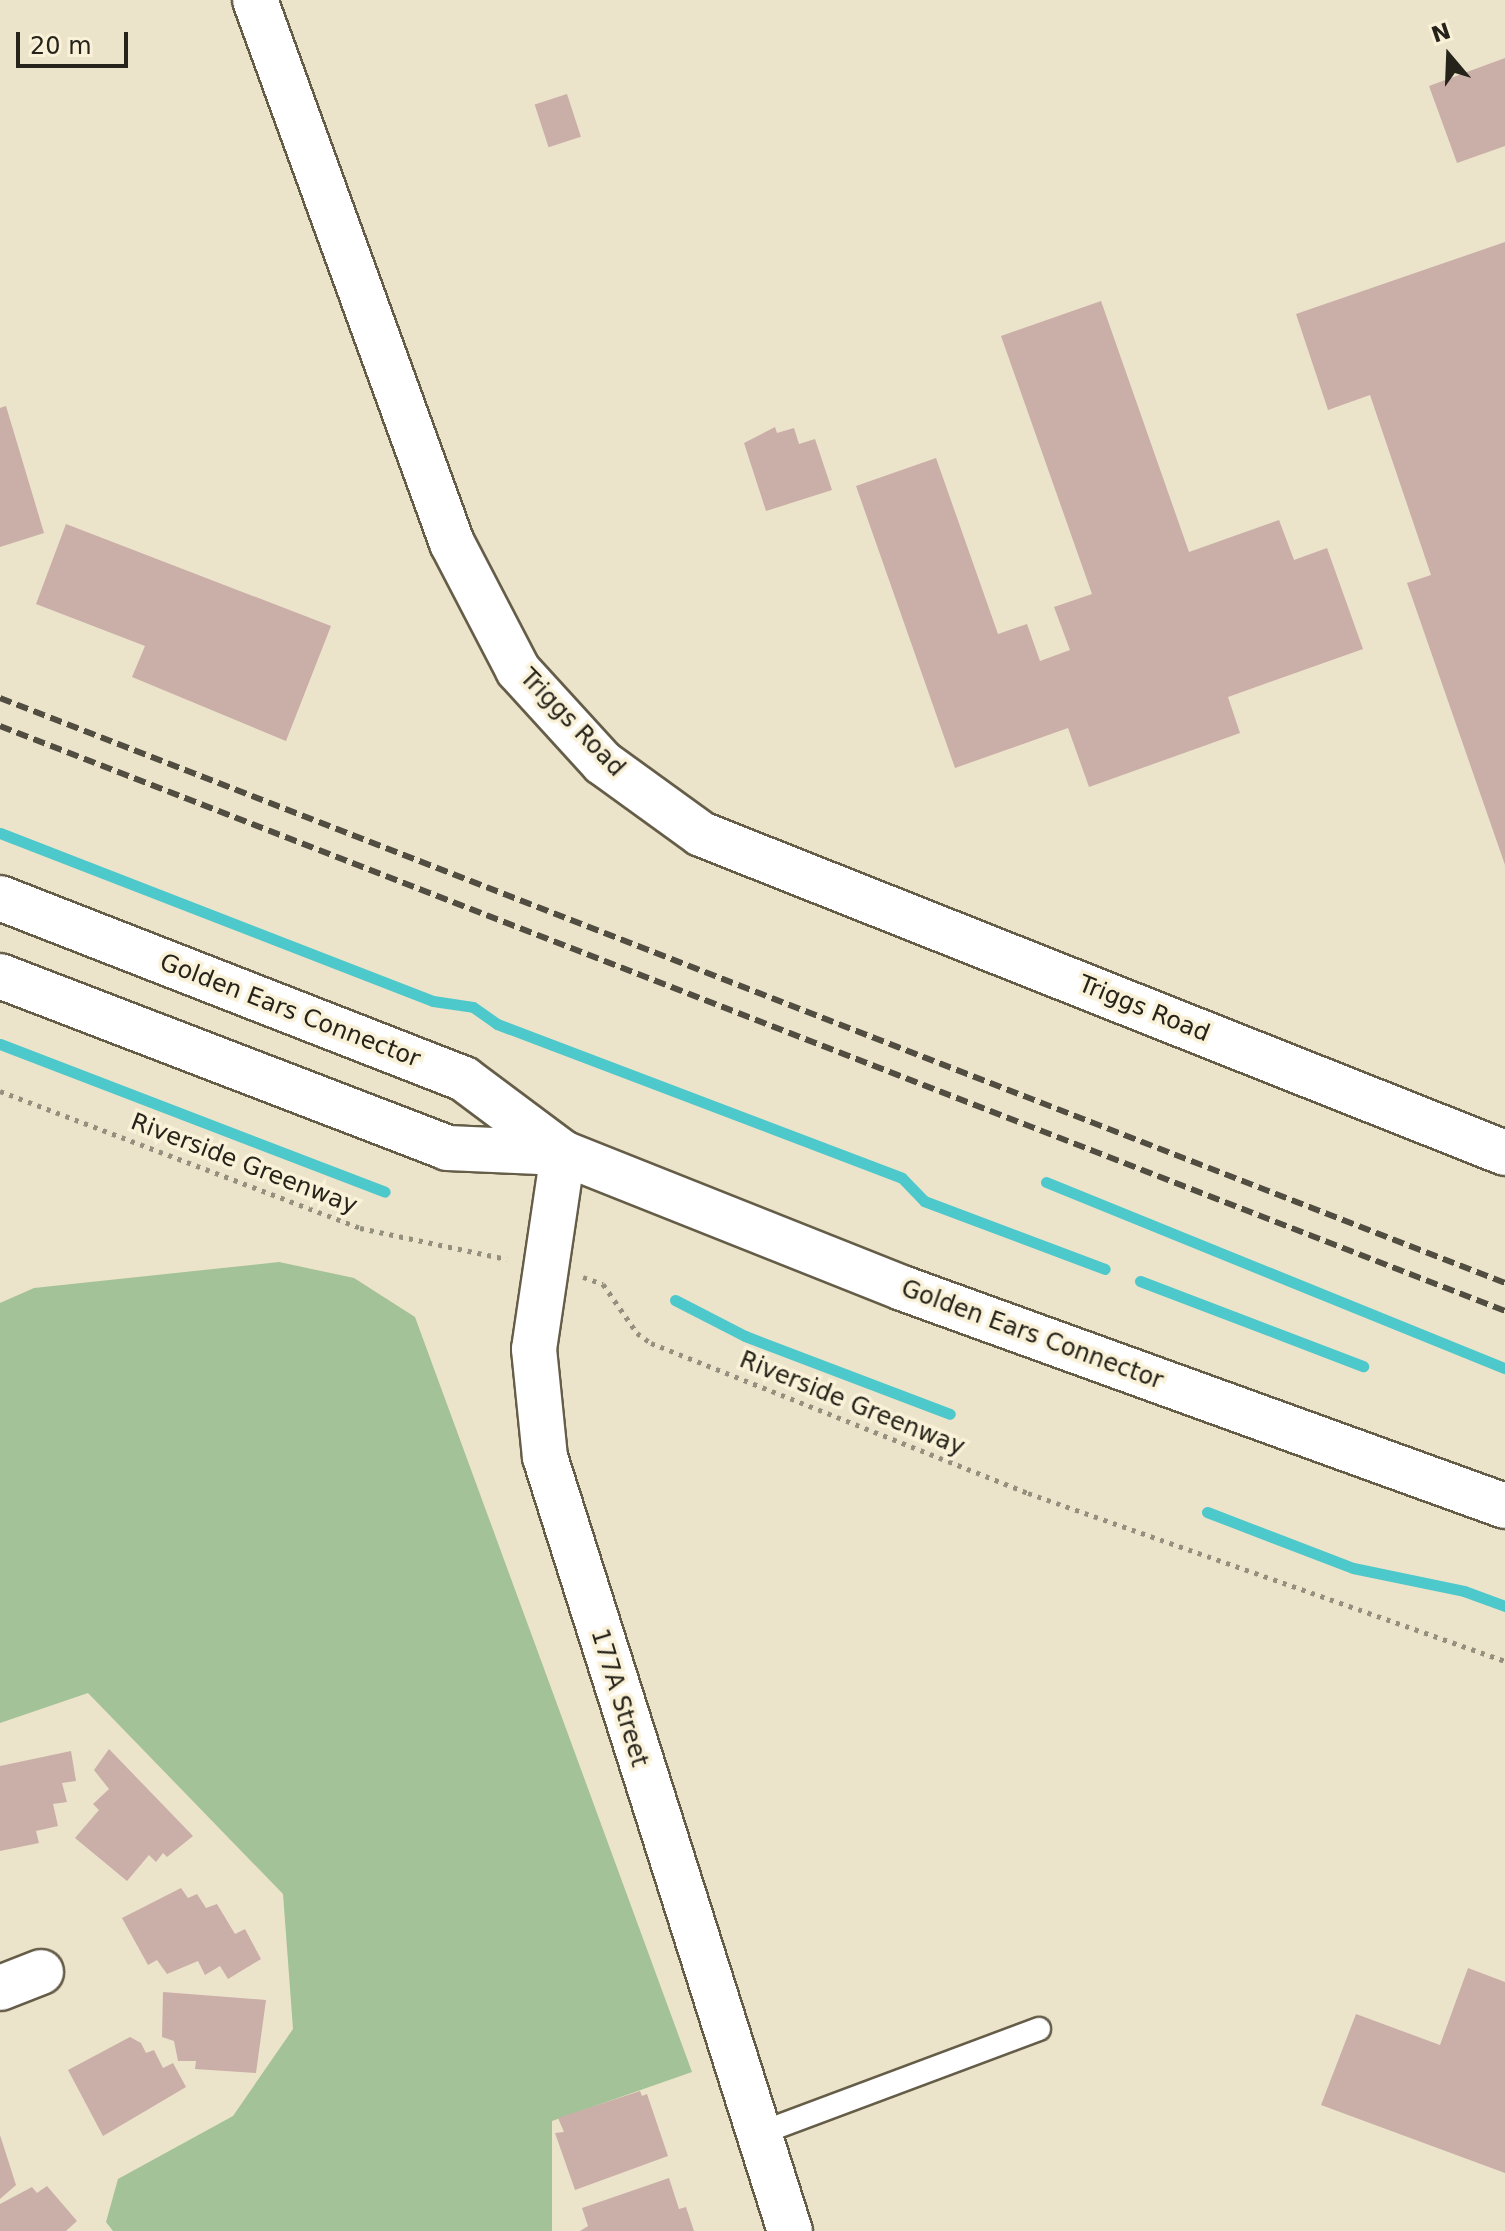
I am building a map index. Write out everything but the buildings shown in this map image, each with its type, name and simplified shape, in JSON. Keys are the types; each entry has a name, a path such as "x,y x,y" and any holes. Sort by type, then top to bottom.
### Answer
{"street":[{"name":"Triggs Road","path":"255,0 452,543 518,670 603,763 701,834 1505,1153"},
{"name":"Golden Ears Connector","path":"0,898 464,1079 563,1153 902,1288 1505,1506"},
{"name":"Golden Ears Connector","path":"0,976 447,1148 563,1153"},
{"name":"177A Street","path":"563,1153 534,1349 545,1457 790,2231"},
{"path":"0,1988 41,1972"}],"lane":[{"path":"758,2134 1039,2029"}],"path":[{"name":"Riverside Greenway","path":"0,1091 360,1228 481,1253"},
{"name":"Riverside Greenway","path":"598,1280 651,1343 1028,1493 1505,1661"}],"green space":[{"path":"279,1262 354,1278 415,1317 692,2072 552,2121 552,2231 113,2231 106,2222 118,2179 233,2116 293,2029 283,1894 88,1693 0,1723 0,1303 34,1288"}],"waterway":[{"path":"0,833 433,1001 473,1007 497,1024 902,1178 924,1201 1105,1269"},
{"path":"0,1044 385,1192"},
{"path":"1046,1182 1505,1368"},
{"path":"1140,1281 1363,1366"},
{"path":"675,1300 745,1336 950,1414"},
{"path":"1207,1512 1353,1568 1464,1591 1505,1606"}],"railway":[{"path":"0,698 1505,1283"},
{"path":"0,726 1505,1311"}]}
